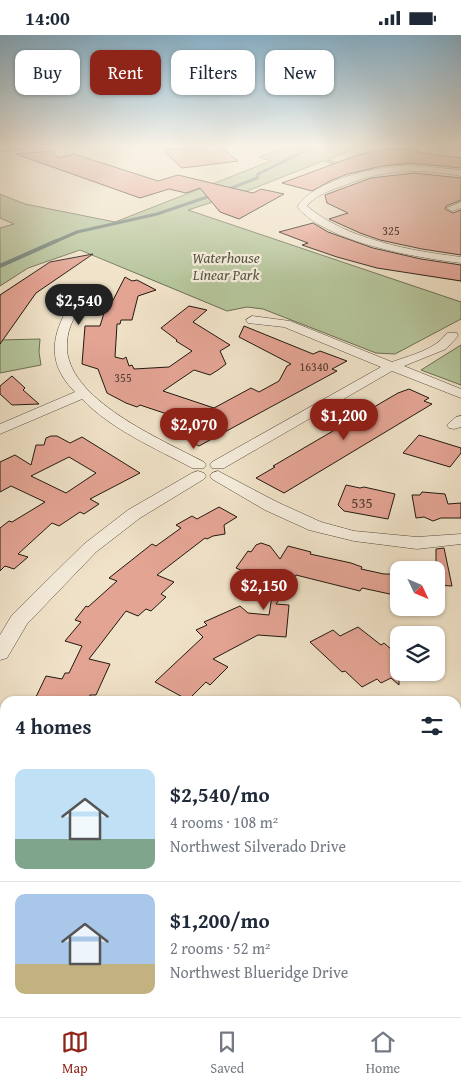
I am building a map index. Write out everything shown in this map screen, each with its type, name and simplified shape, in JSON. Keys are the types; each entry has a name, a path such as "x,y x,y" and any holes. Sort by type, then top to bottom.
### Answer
{"street":[{"path":"322,191 304,203 302,207 310,216 335,229 406,251 461,260"},
{"path":"80,298 62,332 59,348 62,364 82,394 110,415 210,478 218,470 390,367 416,356 427,354 450,341 456,334"},
{"path":"252,319 286,324 461,394"},
{"path":"0,429 82,394"},
{"path":"218,470 271,506 315,526 354,536 408,543 461,539"},
{"path":"0,653 19,620 90,548 134,514 198,471"}],"green space":[{"name":"Waterhouse Linear Park","path":"195,191 247,191 188,210 461,302 461,319 395,354 376,353 263,309 247,307 227,311 80,250 28,268 0,286 0,228 14,224 0,218 0,194 25,204 115,222"},
{"path":"40,339 41,365 0,373 0,340"},
{"path":"461,345 461,385 421,370"}],"building":[{"path":"120,191 163,191 140,198"},
{"path":"177,191 192,191 186,193"},
{"path":"202,191 244,191 253,193 257,191 269,191 284,194 239,219 220,212"},
{"path":"336,191 461,191 461,200 446,206 445,209 453,213 461,210 461,255 380,240 360,233 329,219 348,213 327,203 325,195"},
{"path":"313,223 328,232 373,248 421,259 461,265 461,281 377,268 302,245 308,243 279,232"},
{"path":"93,254 36,293 0,344 0,295 50,262"},
{"path":"125,277 132,281 137,280 156,290 138,296 132,320 121,320 120,324 117,324 115,357 123,359 126,357 129,366 132,365 134,369 169,367 192,351 176,341 161,328 189,306 207,310 193,322 230,345 220,351 226,364 218,370 210,375 194,370 163,391 214,408 251,388 259,392 279,381 287,366 291,364 239,337 244,326 313,354 320,351 347,361 332,369 337,371 199,446 182,437 191,432 173,423 182,419 140,405 137,407 107,393 98,369 82,364 85,326 100,326 104,313 109,308"},
{"path":"12,376 25,388 23,390 39,404 12,405 0,394 0,386"},
{"path":"409,389 429,398 424,401 432,404 284,493 256,478 275,467 273,466 398,393"},
{"path":"419,435 461,448 461,453 450,467 403,453"},
{"path":"57,436 70,443 82,437 140,473 90,499 99,504 84,514 80,512 59,526 52,523 18,554 28,557 14,569 5,566 0,571 0,528 9,521 12,522 45,502 11,486 0,492 0,462 15,455 31,465 36,445 44,445 46,438","holes":["69,457 96,473 66,493 31,476"]},
{"path":"346,485 395,494 388,519 344,511 338,505"},
{"path":"422,492 445,494 448,504 461,503 461,518 441,518 433,521 424,517 416,518 412,495 420,495"},
{"path":"219,507 237,517 224,525 225,534 205,538 157,575 174,582 161,594 166,597 151,611 146,609 138,616 126,611 89,659 110,664 96,695 36,696 46,676 62,679 65,673 69,673 82,646 65,641 81,622 75,620 86,606 88,607 117,581 109,578 152,544 156,546 181,528 176,525 192,516 197,519"},
{"path":"261,543 270,546 280,559 288,546 311,552 310,554 351,563 362,567 361,569 390,574 390,594 362,588 360,591 296,575 276,604 289,605 286,637 258,635 213,659 228,667 210,685 206,682 192,696 181,696 155,682 203,637 196,630 207,625 204,622 240,606 248,613 269,615 274,584 236,568 248,551 251,552 256,545"},
{"path":"444,548 452,586 445,586 445,561 436,561 436,549"},
{"path":"358,627 381,645 384,643 390,648 390,678 381,683 377,679 362,687 345,671 342,672 310,642 333,630 340,636"}],"waterway":[{"path":"54,242 77,232 157,214 213,195"},
{"path":"0,266 56,241"}]}
